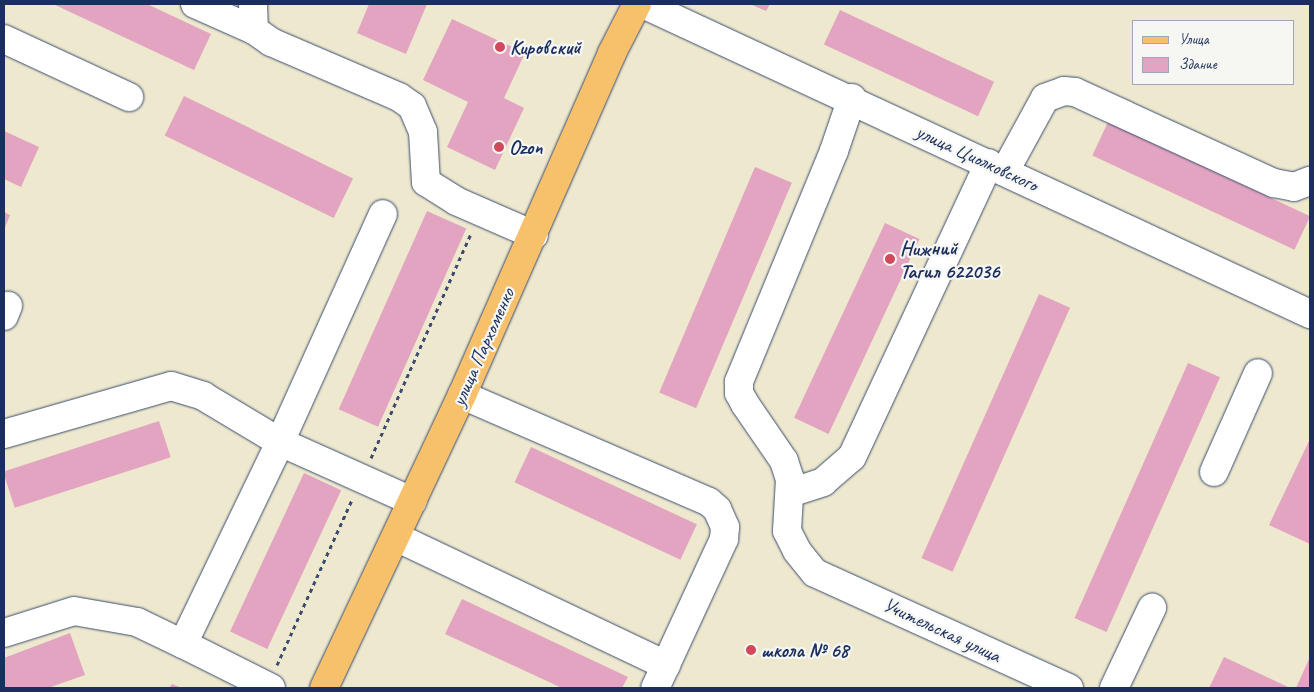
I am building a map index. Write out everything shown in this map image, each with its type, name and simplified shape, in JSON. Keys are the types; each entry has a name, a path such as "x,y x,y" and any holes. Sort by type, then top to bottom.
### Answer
{"main road":[{"name":"улица Пархоменко","path":"324,688 462,395 534,235 612,53 637,4"}],"street":[{"path":"195,4 254,17 271,42 399,96 412,106 423,132 426,182 456,201 534,235"},
{"name":"улица Циолковского","path":"643,4 852,98 1310,314"},
{"path":"4,39 129,98"},
{"path":"852,98 834,151 739,382 739,393 745,404 784,461 790,479 790,493 823,482 852,457 997,167 1045,98 1064,91 1075,92 1274,184 1294,187 1310,181"},
{"path":"183,644 280,442 383,214"},
{"path":"1214,472 1258,373"},
{"path":"4,434 171,386 203,396 280,442 412,502"},
{"path":"396,537 661,676 724,540 725,527 717,509 709,502 462,395"},
{"name":"Учительская улица","path":"790,493 787,530 797,551 815,573 1069,688"},
{"path":"1114,688 1152,608"},
{"path":"4,633 74,612 137,622 269,687"}],"path":[{"path":"269,687 481,212"}],"building":[{"path":"53,4 147,4 211,34 194,70"},
{"path":"369,4 427,4 406,54 357,33"},
{"path":"750,4 770,4 766,11"},
{"path":"840,10 994,82 978,116 824,44"},
{"path":"452,19 525,53 504,98 524,108 495,170 447,147 468,102 423,80"},
{"path":"184,96 353,178 334,218 165,136"},
{"path":"1108,122 1310,216 1294,250 1092,156"},
{"path":"4,131 39,147 21,187 4,179"},
{"path":"755,167 792,183 696,408 659,393"},
{"path":"427,211 466,228 378,427 339,409"},
{"path":"4,212 10,215 4,230"},
{"path":"885,223 919,239 829,434 794,418"},
{"path":"1039,294 1070,308 953,572 921,558"},
{"path":"1188,363 1220,377 1106,632 1075,618"},
{"path":"159,421 171,457 15,508 4,471"},
{"path":"1310,439 1310,544 1269,525"},
{"path":"531,447 697,524 680,560 515,482"},
{"path":"304,473 341,490 267,649 230,632"},
{"path":"462,599 628,677 622,688 562,688 445,634"},
{"path":"70,633 85,675 48,688 4,688 4,658"},
{"path":"1224,657 1290,688 1209,688"},
{"path":"1310,657 1310,688 1296,688"},
{"path":"172,684 182,688 169,688"}],"place":[{"name":"Кировский","path":"500,47"},
{"name":"Ozon","path":"499,147"},
{"name":"Нижний Тагил 622036","path":"890,259"},
{"name":"школа № 68","path":"751,650"}]}
